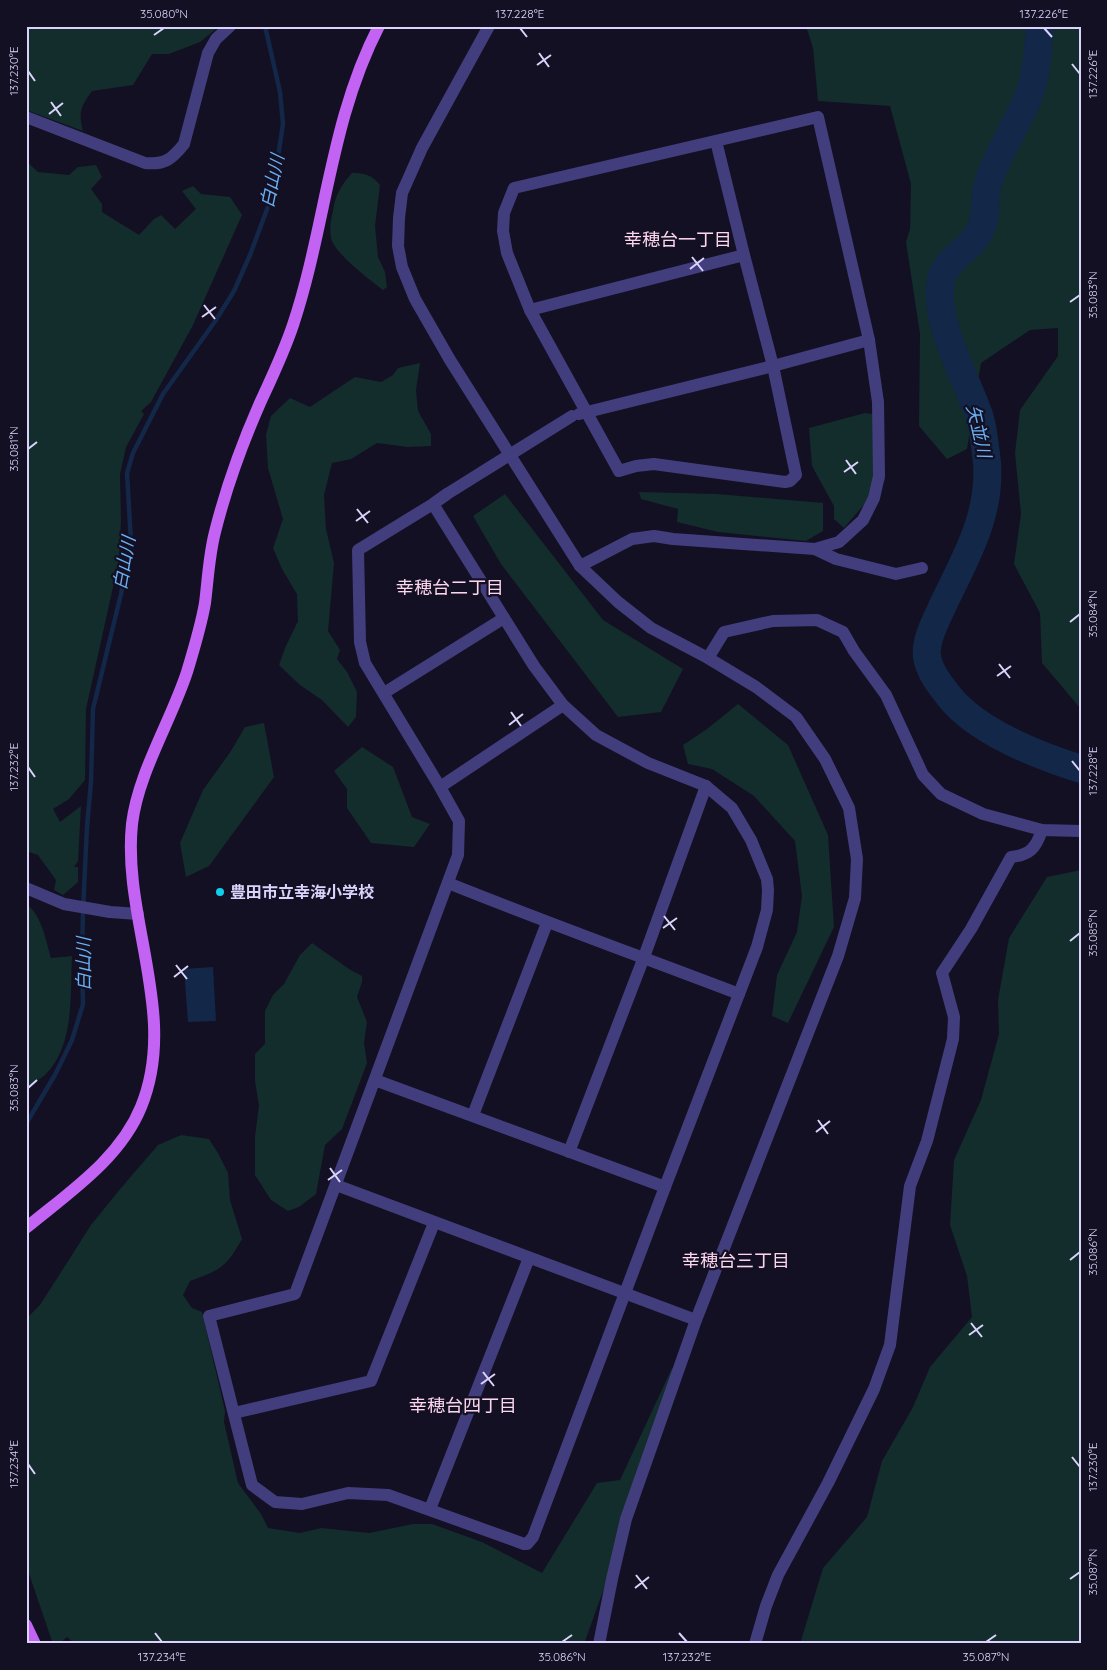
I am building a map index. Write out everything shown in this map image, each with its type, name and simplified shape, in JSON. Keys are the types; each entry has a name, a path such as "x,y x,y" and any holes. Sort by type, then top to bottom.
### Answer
{"main road":[{"path":"26,1228 103,1163 130,1130 141,1107 153,1070 155,1046 151,994 130,850 135,804 186,674 199,632 215,532 238,457 280,362 294,324 344,112 359,70 379,26"},
{"path":"26,1625 35,1644"}],"street":[{"path":"26,117 145,163 159,164 176,154 184,144 208,53 216,39 230,26"},
{"path":"489,26 422,148 402,193 398,246 402,267 415,299 450,360 580,566 618,602 651,628 708,658 756,687 796,717 825,758 849,808 857,859 855,898 838,956 696,1320 626,1519 599,1644"},
{"path":"580,566 632,539 654,536 815,549 839,542 863,520 874,498 878,476 878,402 869,340 818,117 514,188 504,213 503,230 507,253 530,310 619,471 636,466 654,464 785,482 790,481 796,475 774,366 716,141"},
{"path":"530,310 744,255"},
{"path":"433,504 534,666 563,705 596,734 648,763 706,786 732,808 751,840 767,879 768,890 766,910 757,947 533,1537 530,1542 524,1544 388,1495 348,1493 302,1504 275,1502 252,1485 209,1316 294,1294 458,855 458,821 440,787 365,663 360,642 358,550 572,416 774,366 869,340"},
{"path":"815,549 836,559 896,574 922,568"},
{"path":"384,693 504,618"},
{"path":"708,658 724,632 773,621 817,620 843,632 854,651 886,695 923,775 941,794 983,814 1042,830 1081,831"},
{"path":"440,787 563,705"},
{"path":"569,1152 644,958 706,786"},
{"path":"755,1644 766,1606 778,1575 828,1483 867,1404 890,1345 910,1186 927,1140 953,1039 954,1017 942,972 971,929 1011,857 1024,856 1037,845 1042,830"},
{"path":"448,883 547,923 739,994"},
{"path":"26,888 64,904 110,912 138,914"},
{"path":"473,1115 547,923"},
{"path":"375,1080 665,1187"},
{"path":"336,1185 696,1320"},
{"path":"234,1413 371,1381 434,1223"},
{"path":"430,1509 529,1258"}],"green space":[{"path":"26,26 220,26 200,42 169,54 152,54 133,85 92,91 85,101 81,114 83,131 26,110"},
{"path":"806,26 1081,26 1081,709 1042,663 1040,613 1014,564 1021,514 1015,453 1020,410 1058,356 1058,328 1030,330 981,363 967,449 947,459 919,426 920,334 906,242 910,229 911,184 890,106 818,101 813,48"},
{"path":"26,161 38,172 69,175 78,167 96,165 102,177 91,189 102,204 102,212 139,235 154,219 161,215 175,229 196,209 182,191 193,186 201,194 230,197 242,215 193,325 151,402 141,411 144,414 126,447 120,474 121,521 119,560 86,709 85,780 69,799 53,809 60,822 81,806 78,861 74,867 78,867 78,882 63,895 54,890 56,880 38,855 26,851"},
{"path":"352,173 368,175 380,185 375,226 378,257 385,272 387,287 383,290 345,258 331,238 330,224 335,200 342,186"},
{"path":"420,363 416,390 418,411 431,434 431,446 408,447 377,443 351,459 332,463 324,495 326,529 334,563 328,631 340,650 337,659 347,672 357,692 356,717 348,727 322,700 300,685 279,665 298,621 297,594 282,569 273,548 283,519 268,468 266,435 271,416 290,398 310,407 355,377 381,382 393,375 398,368"},
{"path":"865,413 879,415 885,480 844,528 834,519 834,506 812,466 809,428"},
{"path":"639,492 717,494 823,503 823,531 806,541 718,532 677,522 678,509 641,499"},
{"path":"505,494 603,620 683,669 661,712 618,717 501,564 473,516"},
{"path":"738,704 788,745 828,835 834,927 788,1023 772,1016 777,975 797,932 802,896 795,841 754,796 712,769 688,764 683,745 707,729"},
{"path":"264,723 274,777 209,866 186,877 180,843 203,790 231,751 245,727"},
{"path":"362,747 393,767 412,817 430,824 414,847 371,843 347,808 347,789 334,771"},
{"path":"1081,870 1081,1644 800,1644 823,1568 867,1517 882,1461 913,1407 930,1367 972,1317 967,1276 950,1225 954,1160 981,1100 999,1034 998,1000 1009,938 1047,877"},
{"path":"26,904 40,921 51,958 72,956 69,1019 62,1050 55,1063 45,1075 26,1089"},
{"path":"312,943 362,976 357,997 367,1022 364,1043 367,1063 342,1129 325,1145 316,1194 299,1207 288,1211 271,1200 255,1175 255,1136 259,1106 255,1081 255,1054 265,1044 265,1011 273,995 284,984 300,955"},
{"path":"181,1135 209,1139 228,1173 230,1200 242,1239 221,1267 190,1281 183,1295 192,1308 202,1312 225,1411 224,1422 238,1483 261,1514 268,1528 300,1533 321,1528 369,1533 413,1524 432,1524 482,1542 542,1573 597,1483 620,1480 672,1368 684,1366 584,1644 75,1644 67,1637 59,1644 53,1644 26,1565 26,1319 40,1305 91,1225 121,1188 158,1145"}],"water":[{"path":"213,967 216,1021 188,1022 184,969"}],"waterway":[{"name":"白山川","path":"26,1124 56,1073 72,1040 83,1004 83,910 91,782 93,709 121,594 131,542 127,473 133,453 163,394 216,320 234,291 272,196 283,124 280,92 265,26"},
{"name":"矢並川","path":"1040,26 1037,61 1032,87 988,183 982,225 971,244 948,266 943,273 941,281 940,296 946,331 982,427 987,463 987,483 985,502 974,538 931,632 927,657 928,663 941,686 960,708 974,720 1009,741 1046,757 1081,769"}],"place":[{"name":"豊田市立幸海小学校","path":"220,892"}],"district":[{"name":"幸穂台一丁目","path":"678,239"},
{"name":"幸穂台二丁目","path":"450,587"},
{"name":"幸穂台三丁目","path":"736,1260"},
{"name":"幸穂台四丁目","path":"463,1405"}]}
